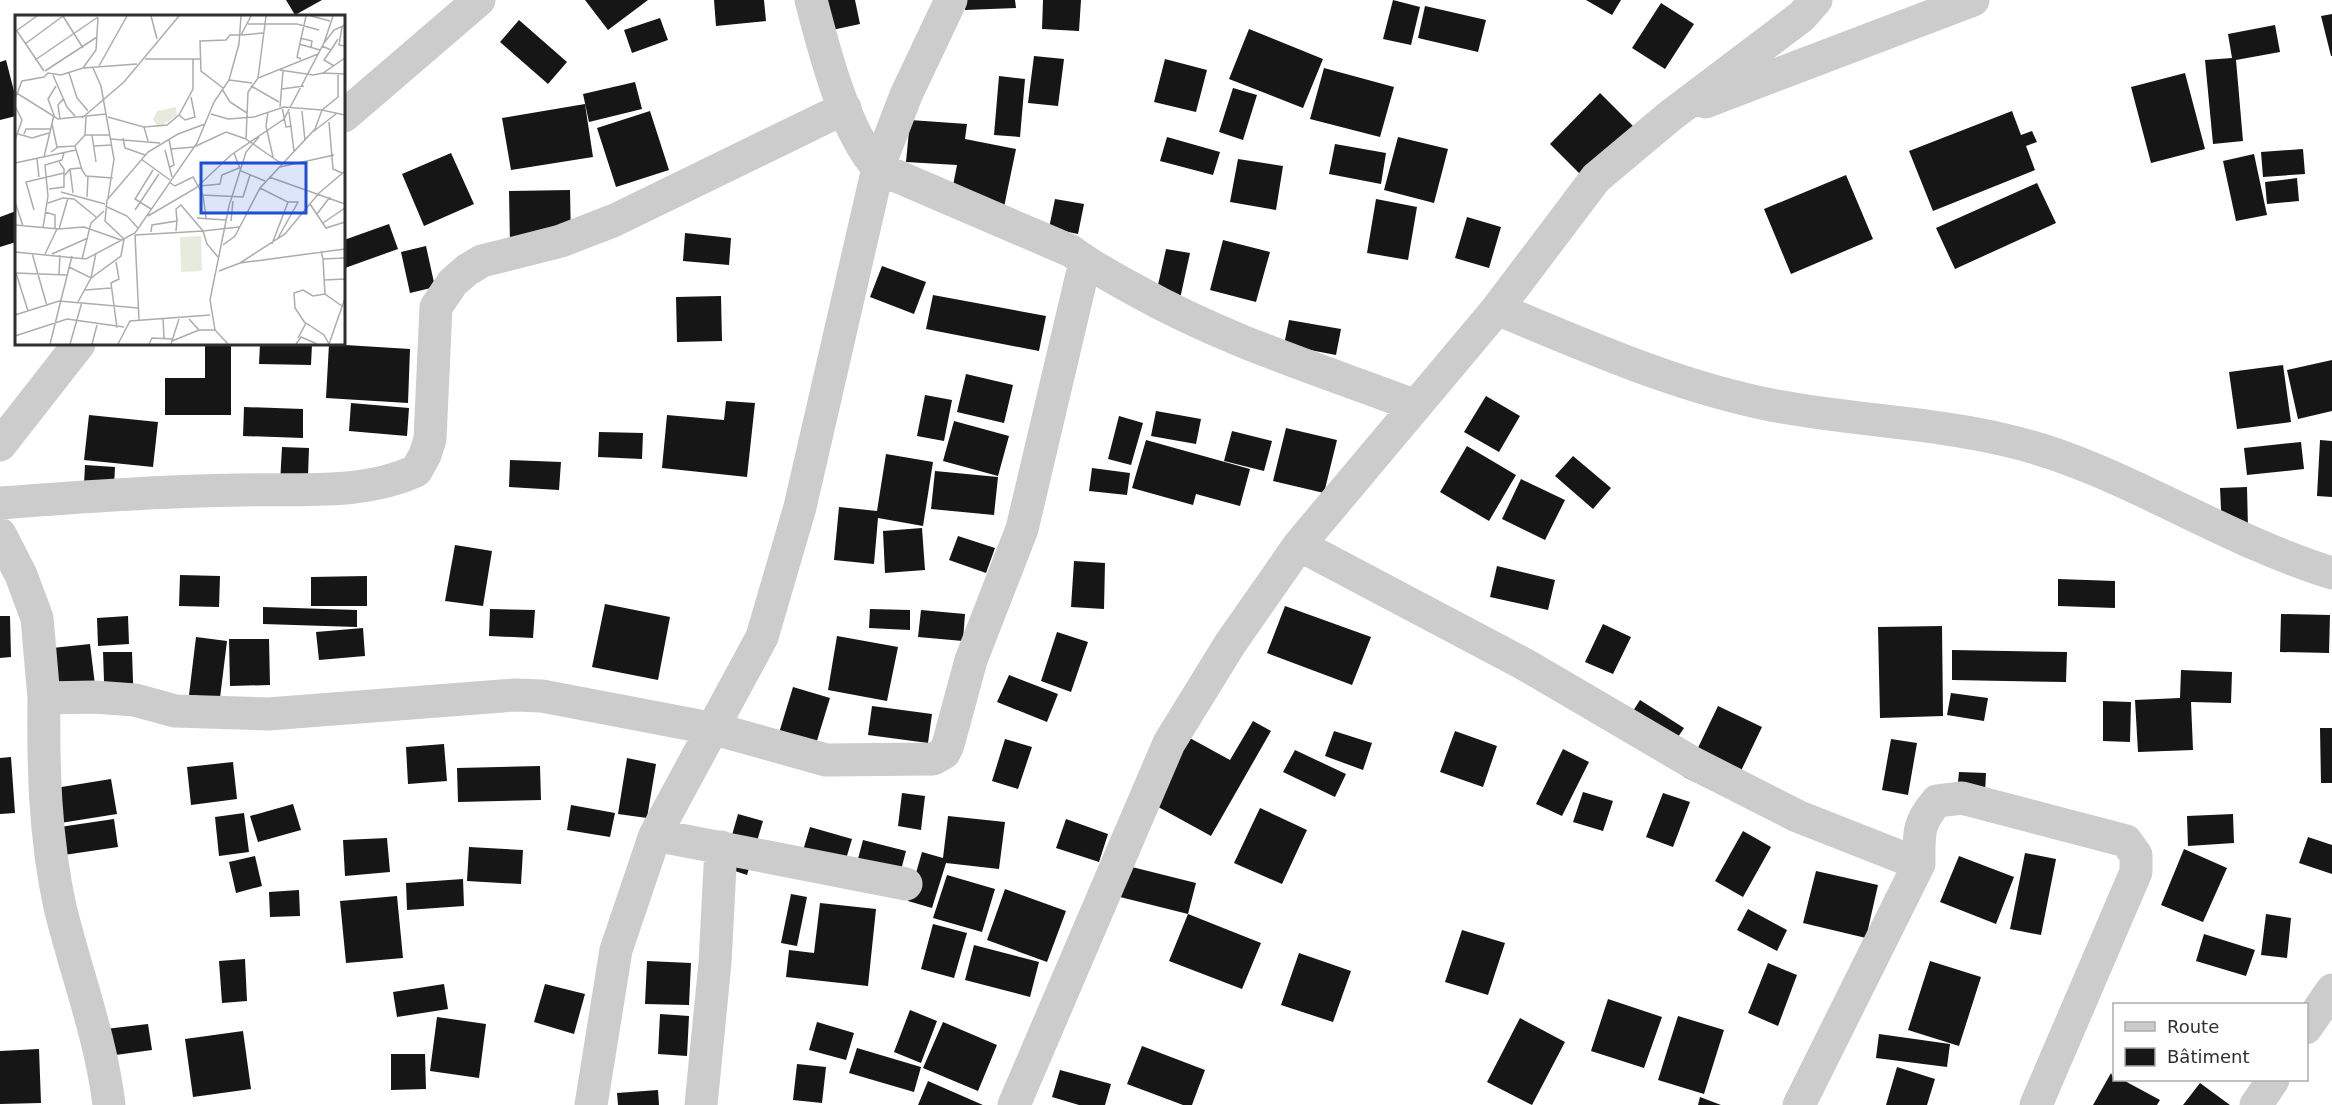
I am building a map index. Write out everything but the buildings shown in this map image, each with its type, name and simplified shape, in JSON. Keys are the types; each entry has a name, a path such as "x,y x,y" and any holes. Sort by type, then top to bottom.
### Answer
{"street":[{"path":"345,115 479,0"},
{"path":"811,0 824,50 845,108 862,146 878,168 1071,251 1085,262 1177,313 1257,349 1416,406"},
{"path":"591,1105 616,950 655,834 715,729 762,637 800,507 878,168 906,95 951,0"},
{"path":"1670,116 1973,0"},
{"path":"1014,1105 1169,743 1230,644 1299,545 1497,309 1596,178 1799,5"},
{"path":"0,503 105,495 375,486 416,471 425,455 430,439 436,308 453,282 467,270 482,261 561,241 615,220 845,108"},
{"path":"44,698 94,697 135,700 175,711 268,714 515,695 542,696 715,729 826,760 919,760 940,757 944,753 971,660 1022,529 1085,262"},
{"path":"1497,309 1665,378 1771,405 2005,440 2085,466 2290,561 2332,573"},
{"path":"0,445 78,345"},
{"path":"0,534 37,618 44,698 45,801 52,853 60,906 105,1066 109,1105"},
{"path":"1299,545 1524,664 1703,768 1797,816 1919,864"},
{"path":"1799,1105 1919,864 1920,825 1925,814 1937,801 1962,798 2126,841 2136,855 2136,872 2036,1105"},
{"path":"655,834 906,884"},
{"path":"701,1105 716,963 721,847"},
{"path":"2308,1026 2332,990"},
{"path":"2256,1105 2272,1081"}]}
